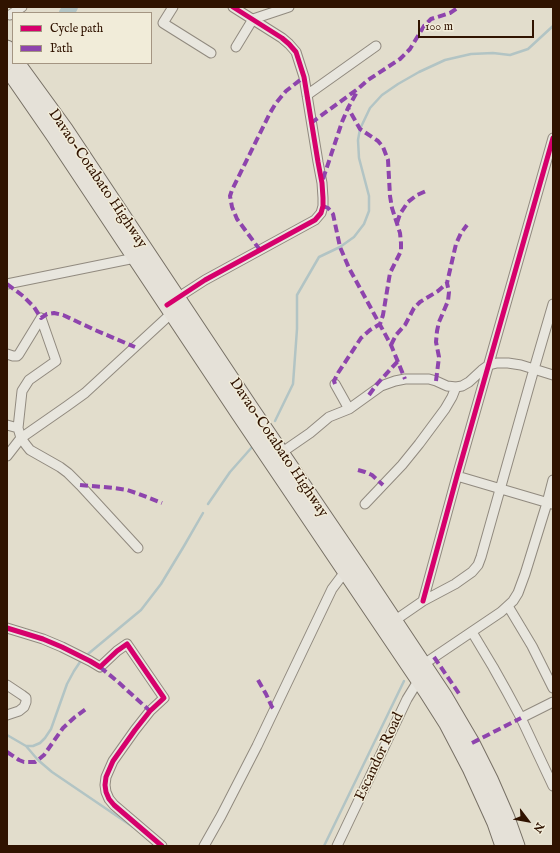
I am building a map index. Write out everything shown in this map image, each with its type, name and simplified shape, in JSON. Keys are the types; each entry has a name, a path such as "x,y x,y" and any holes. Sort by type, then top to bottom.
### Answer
{"highway":[{"name":"Davao-Cotabato Highway","path":"14,64 54,136 135,258 175,305 281,453 314,513"},
{"name":"Davao-Cotabato Highway","path":"16,64 65,129 175,305 314,513 342,554 394,621 422,673 486,801 503,846"},
{"name":"Davao-Cotabato Highway","path":"342,554 346,572 458,718 482,762 507,818 517,846"}],"street":[{"path":"173,7 163,23 211,53"},
{"path":"7,456 21,438 85,393 102,378 175,305 205,280 315,220 320,213 324,198 322,183 304,77 296,52 289,44 233,7"},
{"path":"236,47 253,19 289,7"},
{"path":"307,94 376,46"},
{"path":"423,601 489,365 549,168 553,138"},
{"path":"7,284 135,258"},
{"path":"394,621 423,601 455,584 472,572 478,565 553,304"},
{"path":"7,354 17,356 19,354 41,318 56,361 29,380 22,391 18,428 21,438 30,450 68,473 138,548"},
{"path":"281,453 310,433 329,417 349,409 381,386 395,381 405,379 429,379 447,386 462,386 489,365 497,363 521,365 553,375"},
{"path":"335,384 349,409"},
{"path":"365,504 398,470 419,444 445,409 456,387"},
{"path":"7,425 18,428"},
{"path":"457,476 550,504"},
{"path":"422,673 472,632 508,606 516,597 550,504 553,480"},
{"path":"204,846 257,746 332,589 346,572"},
{"path":"508,606 532,646 553,688"},
{"path":"7,628 43,639 100,667 127,644 164,698 150,711 134,730 113,761 106,776 106,792 114,805 162,846"},
{"path":"472,632 494,667 521,718 553,786"},
{"name":"Escandor Road","path":"337,846 408,698 422,673"},
{"path":"7,685 22,694 26,698 26,702 24,707 19,711 7,715"},
{"path":"521,718 553,702"}],"waterway":[{"path":"67,12 71,7"},
{"path":"275,421 293,384 297,329 297,295 319,257 340,247 354,237 364,224 369,211 369,196 359,158 358,140 360,129 370,108 382,95 398,84 445,60 471,54 493,53 510,55 528,49 553,26"},
{"path":"208,504 230,472 253,446"},
{"path":"88,654 141,610 161,584 203,513"},
{"path":"26,746 33,746 40,743 51,729 67,684 80,662"},
{"path":"324,846 404,681"},
{"path":"7,735 26,746 38,760 52,772 136,829"}],"marked path":[{"path":"311,123 368,80 400,59 410,49 424,26 431,19 450,13 459,7"},
{"path":"260,250 237,219 232,207 230,196 276,103 286,91 304,77"},
{"path":"323,179 342,122 358,90"},
{"path":"335,384 334,381 338,373 361,338 380,324 383,315 390,273 401,251 400,233 392,208 390,196 388,160 383,147 378,141 360,129 348,108"},
{"path":"397,223 400,214 408,202 417,195 426,191"},
{"path":"323,206 328,208 333,214 340,247 349,268 391,345 405,379"},
{"path":"436,381 439,357 436,342 437,331 439,322 448,301 449,292 447,283 456,244 467,225"},
{"path":"391,345 396,335 405,325 414,308 447,283"},
{"path":"7,284 23,296 34,307 41,318 47,314 54,313 63,315 135,347"},
{"path":"369,395 398,361"},
{"path":"358,470 372,475 383,485"},
{"path":"80,485 127,490 162,503"},
{"path":"434,657 460,695"},
{"path":"100,667 150,711"},
{"path":"258,680 275,710"},
{"path":"7,752 24,762 35,762 44,755 63,728 86,709"},
{"path":"472,743 521,718"}],"cycle path":[{"path":"167,305 205,280 315,220 321,213 323,206 322,183 304,77 296,52 282,38 233,7"},
{"path":"423,601 553,138"},
{"path":"7,628 43,639 100,667 127,644 164,698 150,711 113,761 106,777 106,792 114,805 162,846"}]}
